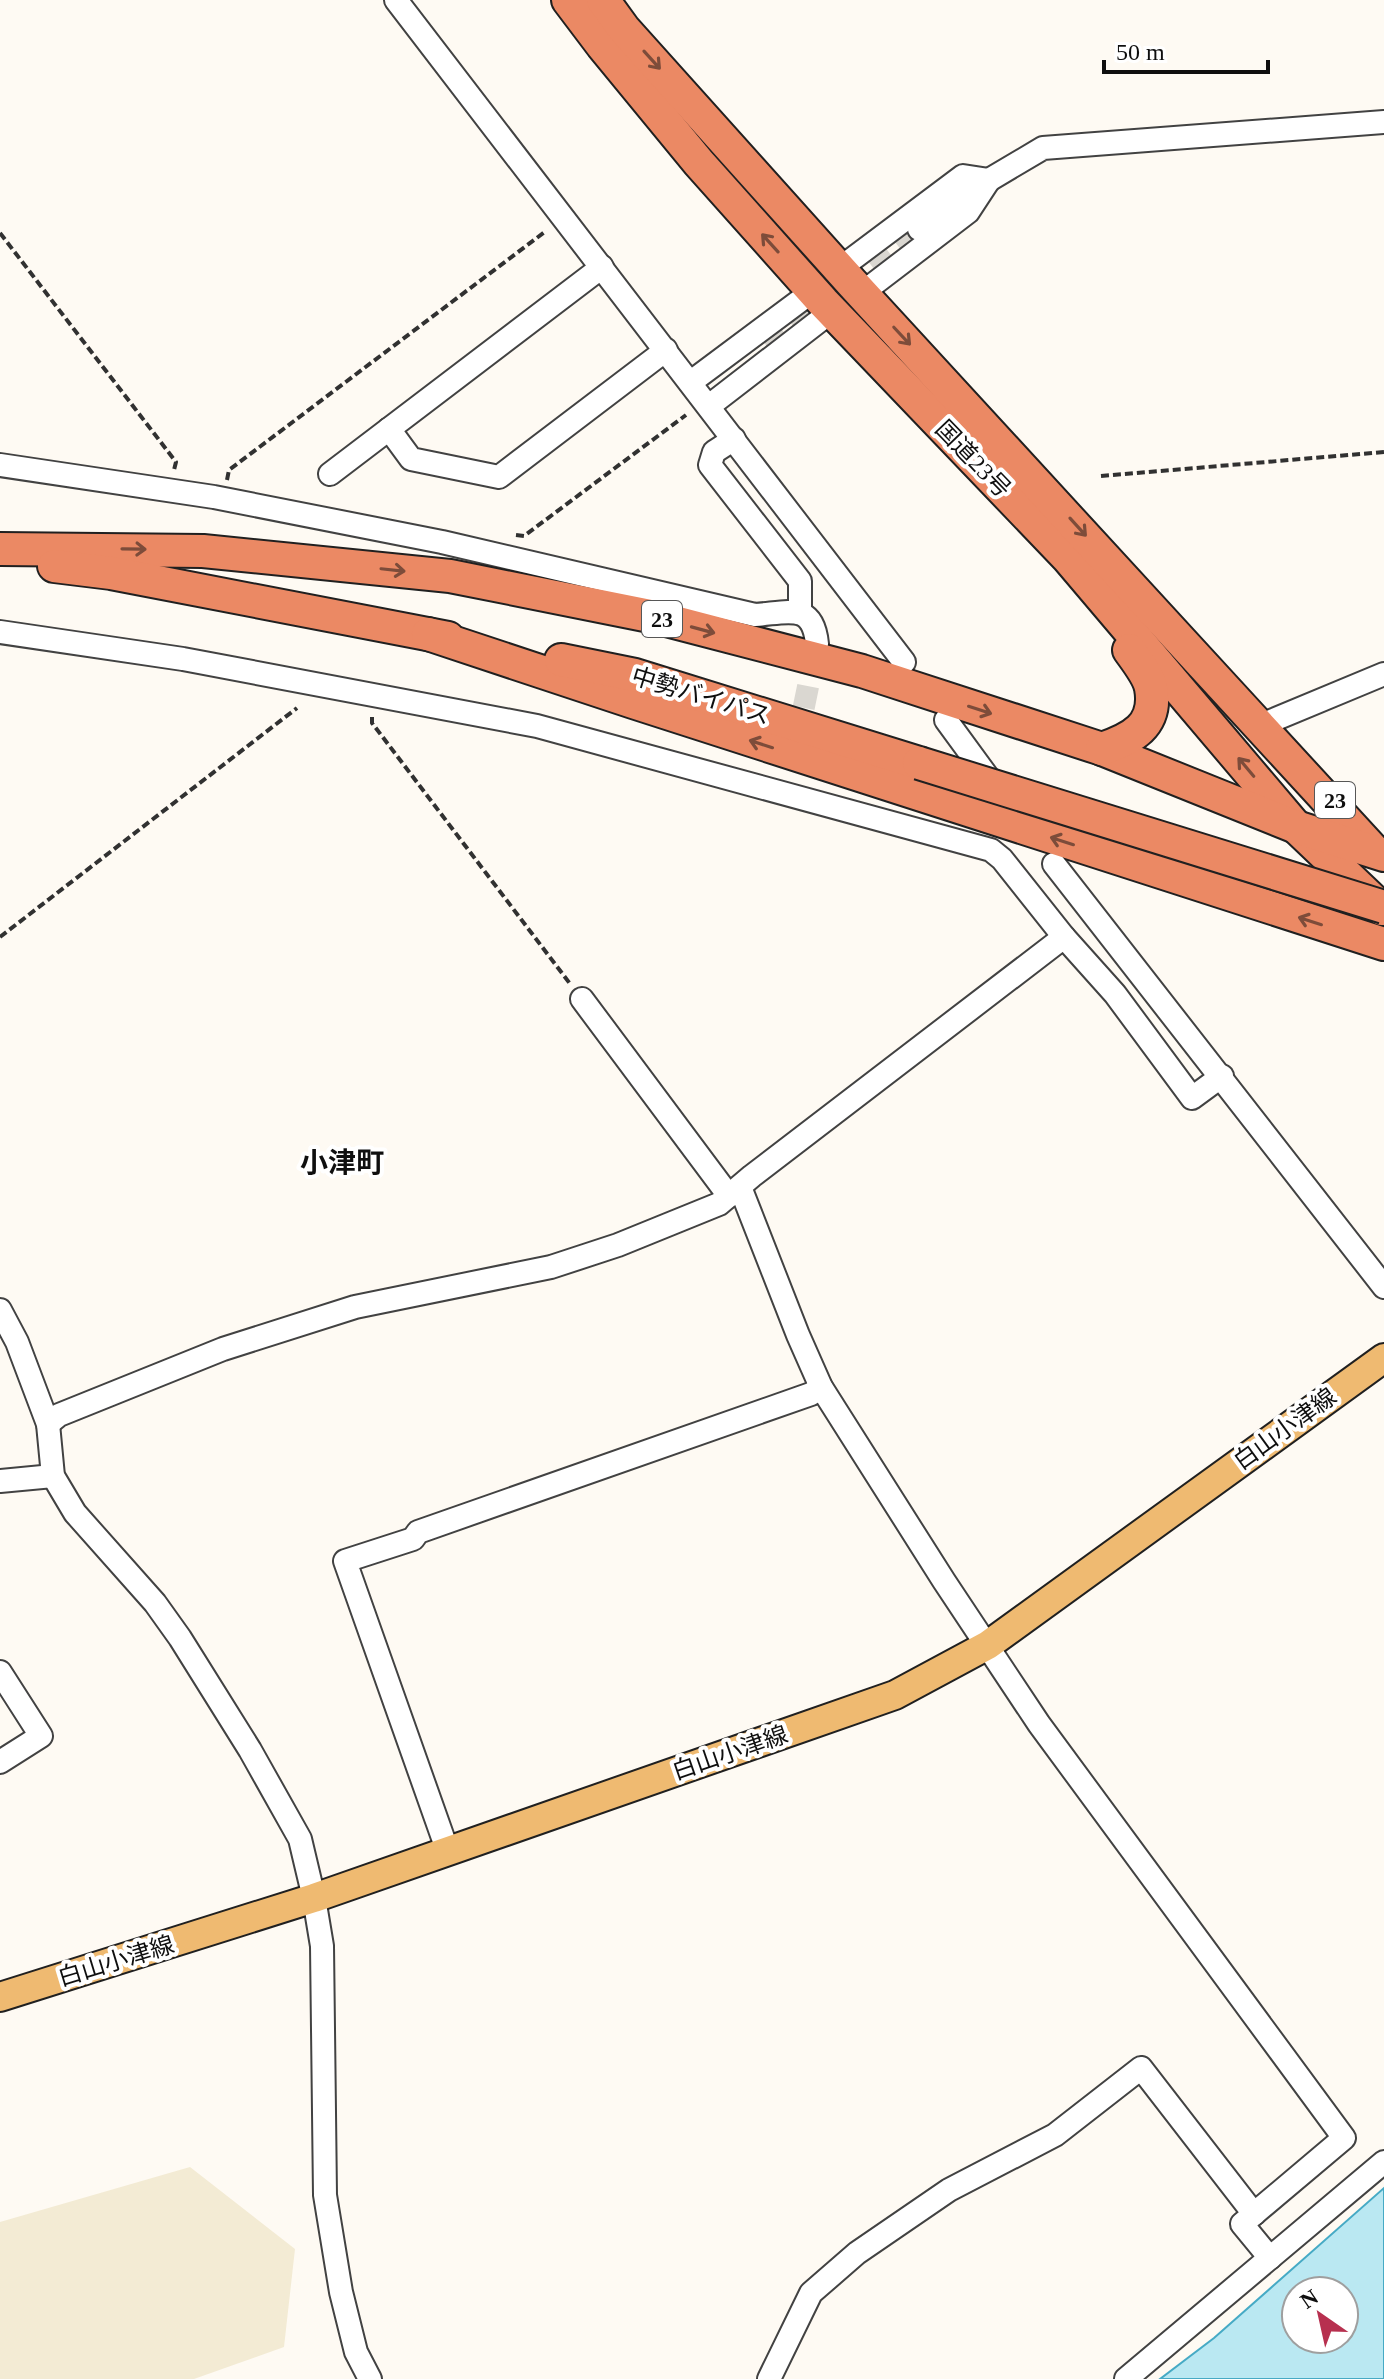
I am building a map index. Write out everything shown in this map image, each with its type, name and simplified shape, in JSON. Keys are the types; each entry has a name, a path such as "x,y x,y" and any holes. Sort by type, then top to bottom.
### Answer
{"highway":[{"name":"国道23号","path":"568,0 689,151 822,301 1068,558 1296,827 1384,909"},
{"name":"国道23号","path":"603,0 624,29 839,269 1289,759 1382,852"},
{"name":"23","path":"0,549 203,551 450,576 655,617 862,671 1102,749 1296,827 1382,852"},
{"name":"中勢バイパス","path":"0,558 111,573 635,675 1384,909"},
{"path":"1068,558 1151,687 1150,712 1140,731 1129,740 1102,749"},
{"name":"23","path":"428,634 1384,944"}],"main road":[{"name":"白山小津線","path":"0,1997 314,1898 895,1695 988,1645 1384,1358"}],"street":[{"path":"396,0 904,662"},
{"path":"919,229 989,180 1043,148 1384,122"},
{"path":"839,269 963,176 989,180"},
{"path":"862,293 968,212 989,180"},
{"path":"330,474 602,267"},
{"path":"700,394 822,301"},
{"path":"700,394 766,345"},
{"path":"389,429 411,459 499,477 666,350"},
{"path":"734,439 714,452 710,465 800,581 800,612"},
{"path":"0,465 214,497 442,542 755,615 800,612 811,618 816,628 817,644"},
{"path":"0,632 183,659 537,726 991,850 1002,859 1064,937 1115,994 1192,1098 1222,1076"},
{"path":"1259,726 1384,674"},
{"path":"946,720 1004,799"},
{"path":"788,793 792,764"},
{"path":"1054,864 1384,1287"},
{"path":"48,1424 59,1415 223,1349 355,1307 551,1267 719,1204 1064,937"},
{"path":"582,999 734,1192 821,1387 1039,1724 1344,2138 1242,2224 1270,2258"},
{"path":"0,1310 17,1342 48,1424 53,1476 75,1513 155,1603 172,1627 242,1738 300,1839 322,1946 325,2195 341,2292 363,2379"},
{"path":"448,1852 345,1561 413,1539 418,1532 811,1394 821,1387"},
{"path":"0,1481 53,1476"},
{"path":"0,1672 41,1736 0,1762"},
{"path":"769,2379 811,2293 857,2253 949,2190 1055,2135 1141,2068 1254,2214"},
{"path":"1126,2379 1384,2162"},
{"path":"356,2352 370,2379"}],"path":[{"path":"225,488 229,470 563,217"},
{"path":"0,233 176,462 173,472"},
{"path":"508,534 524,536 692,410 700,394"},
{"path":"1101,476 1384,452"},
{"path":"370,694 372,723 582,999"},
{"path":"0,937 297,708"}],"shaded area":[{"path":"190,2167 295,2249 284,2347 194,2379 0,2379 0,2222"}],"water":[{"path":"1384,2188 1384,2379 1160,2379 1214,2338 1280,2280 1280,2355 1360,2355 1360,2275 1285,2275"}],"tunnel":[{"path":"766,345 919,229"},
{"path":"797,740 816,648"}],"district":[{"name":"小津町","path":"342,1162"}]}
